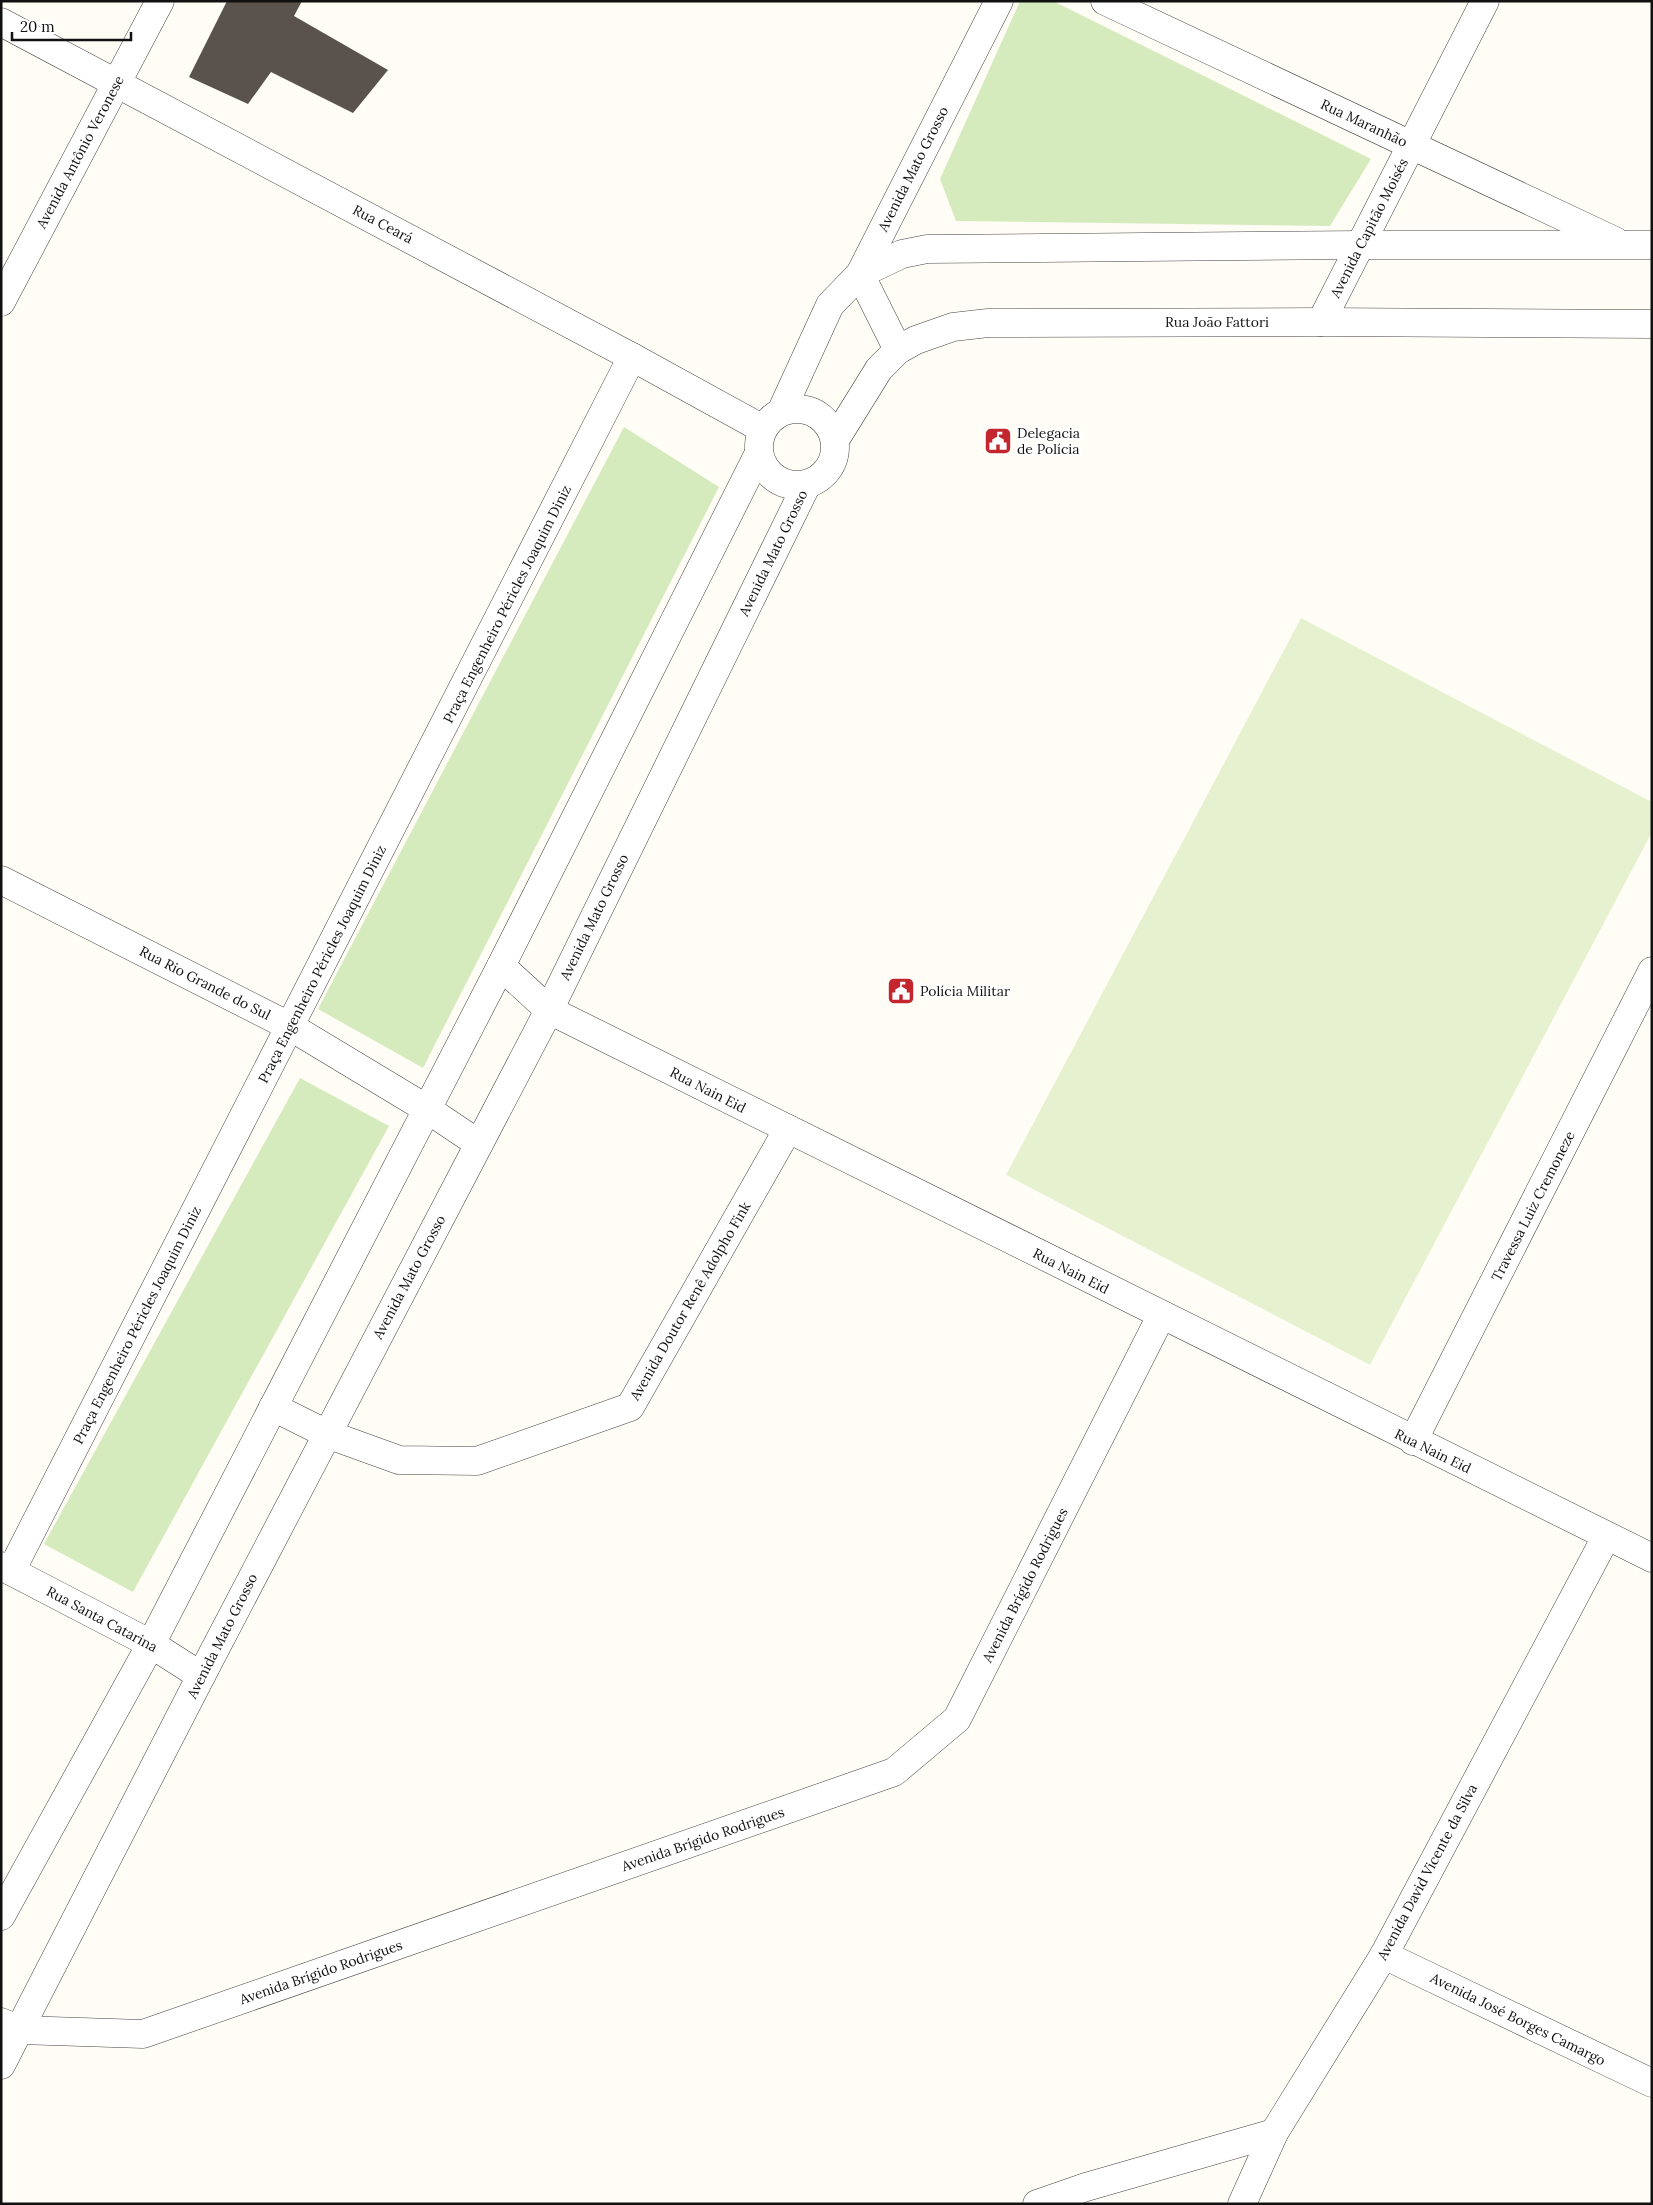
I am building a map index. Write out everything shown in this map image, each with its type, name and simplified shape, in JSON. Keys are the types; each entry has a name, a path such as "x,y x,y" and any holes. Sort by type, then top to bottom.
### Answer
{"street":[{"name":"Avenida Antônio Veronese","path":"1,302 160,1"},
{"name":"Avenida Mato Grosso","path":"1,1916 151,1644 501,966 830,305 846,286 860,274 999,1"},
{"name":"Rua Maranhão","path":"1105,1 1623,245"},
{"name":"Avenida Capitão Moisés","path":"1321,322 1485,1"},
{"name":"Rua Ceará","path":"1,22 768,431"},
{"path":"898,350 860,274 902,254 927,249 1360,245 1652,245"},
{"name":"Rua João Fattori","path":"835,440 879,369 898,350 916,340 953,327 988,323 1321,322 1652,324"},
{"name":"Praça Engenheiro Péricles Joaquim Diniz","path":"6,1568 291,1026 632,357"},
{"path":"798,408 815,412 828,424 835,440 835,454 830,467 819,478 806,484 791,485 776,479 764,468 768,431 798,408"},
{"name":"Avenida Mato Grosso","path":"1,2065 11,2026 201,1676 549,1010 806,484"},
{"name":"Rua Rio Grande do Sul","path":"1,880 291,1026 427,1109 479,1144"},
{"name":"Rua Nain Eid","path":"501,966 549,1010 1606,1537 1652,1558"},
{"name":"Travessa Luiz Cremoneze","path":"1413,1441 1652,971"},
{"name":"Avenida Doutor Renê Adolpho Fink","path":"273,1407 327,1434 399,1460 477,1461 630,1407 788,1129"},
{"name":"Avenida Brígido Rodrigues","path":"11,2026 143,2034 894,1772 957,1719 1162,1316"},
{"name":"Avenida David Vicente da Silva","path":"1242,2204 1274,2133 1384,1955 1606,1537"},
{"name":"Rua Santa Catarina","path":"6,1568 151,1644 201,1676"},
{"name":"Avenida José Borges Camargo","path":"1384,1955 1652,2083"},
{"path":"1037,2204 1086,2187 1274,2133"}],"green space":[{"path":"1020,1 1053,1 1371,159 1330,226 956,221 940,179"},
{"path":"624,427 719,487 423,1068 318,1009"},
{"path":"1301,618 1652,802 1652,832 1370,1365 1006,1175"},
{"path":"300,1078 389,1126 133,1592 44,1544"}],"building":[{"path":"227,1 302,1 294,16 388,70 353,113 271,72 248,104 189,77"}],"place":[{"name":"Delegacia de Polícia","path":"998,441"},
{"name":"Polícia Militar","path":"901,991"}]}
